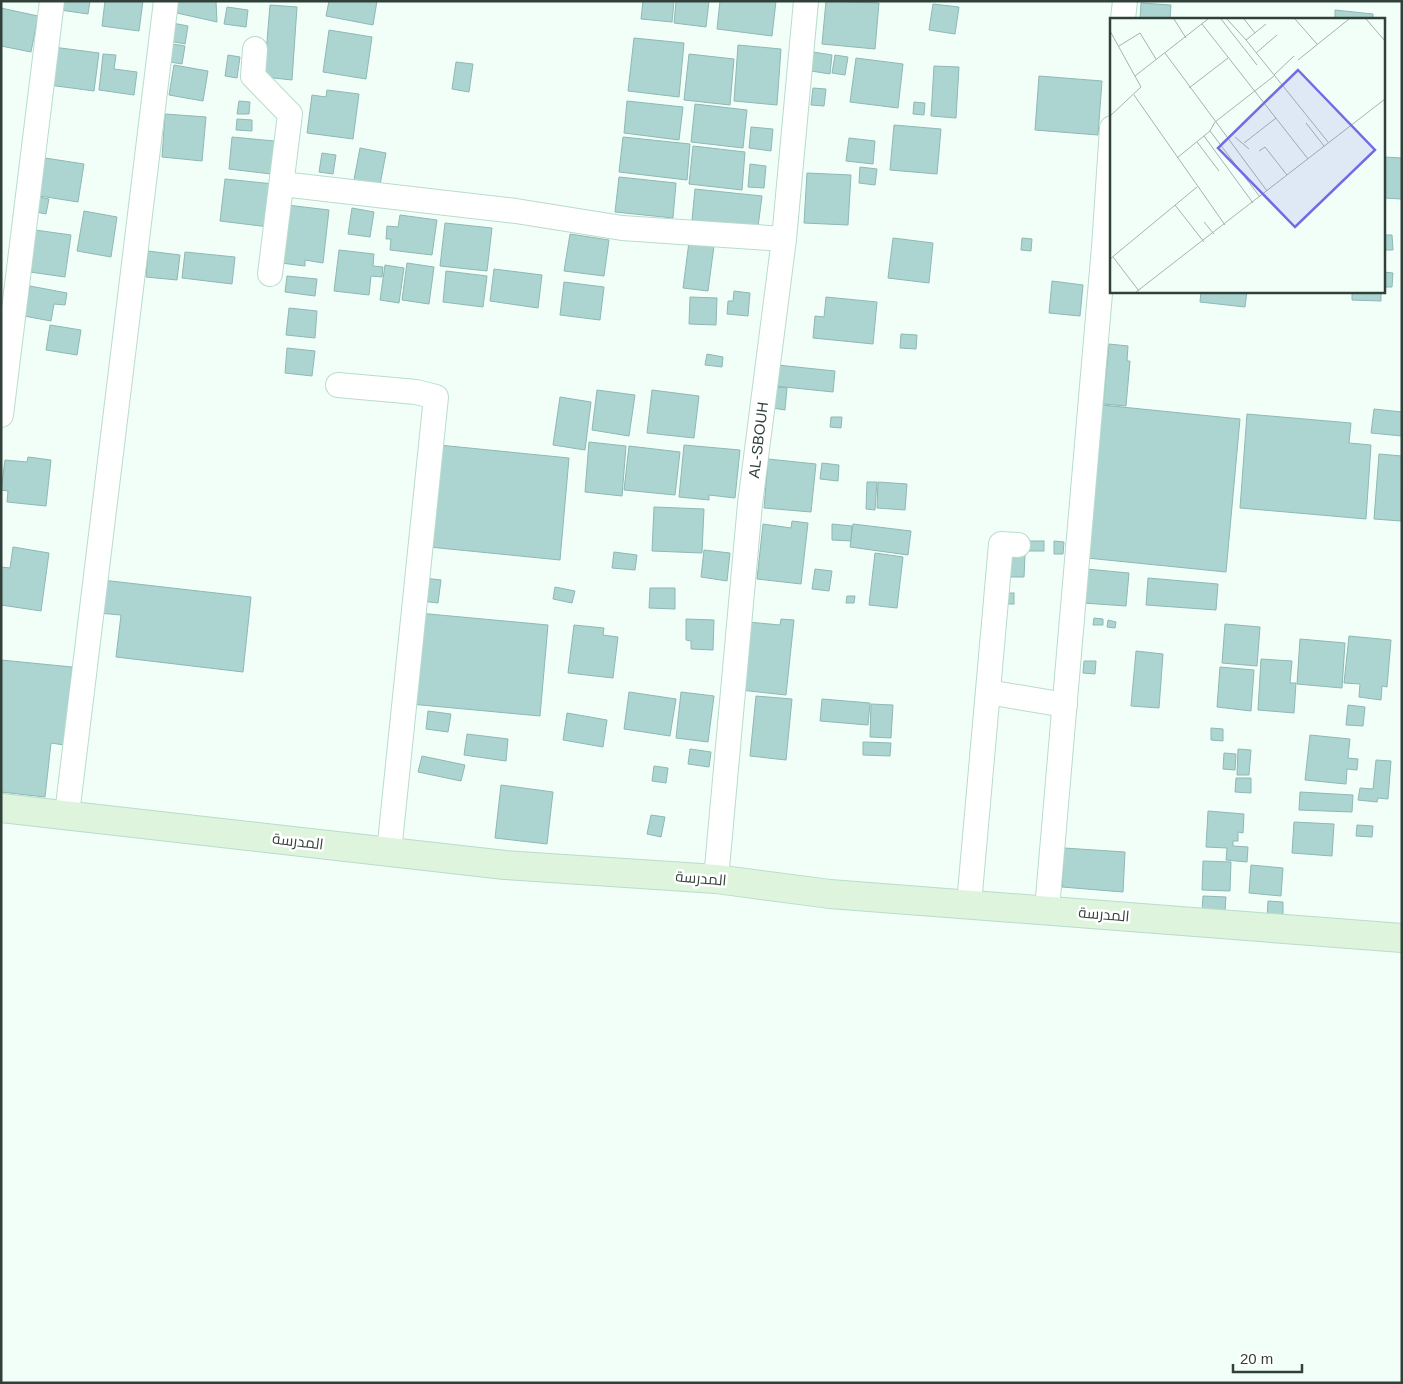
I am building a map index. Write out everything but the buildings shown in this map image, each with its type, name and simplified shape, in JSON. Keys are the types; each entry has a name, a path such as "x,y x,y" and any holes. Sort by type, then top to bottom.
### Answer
{"street":[{"path":"1,415 52,1"},
{"path":"67,814 166,1"},
{"name":"AL-SBOUH","path":"716,879 750,504 784,239 806,1"},
{"path":"1123,18 1124,1"},
{"path":"255,49 253,76 290,114 270,274"},
{"path":"1047,909 1110,158"},
{"path":"282,184 516,211 622,228 784,239"},
{"path":"338,385 416,392 436,397 389,852"},
{"path":"969,904 1001,544 1018,545"},
{"path":"988,692 1065,705"},
{"name":"المدرسة","path":"1,808 505,865 716,879 830,894 1047,909 1402,938"}]}
